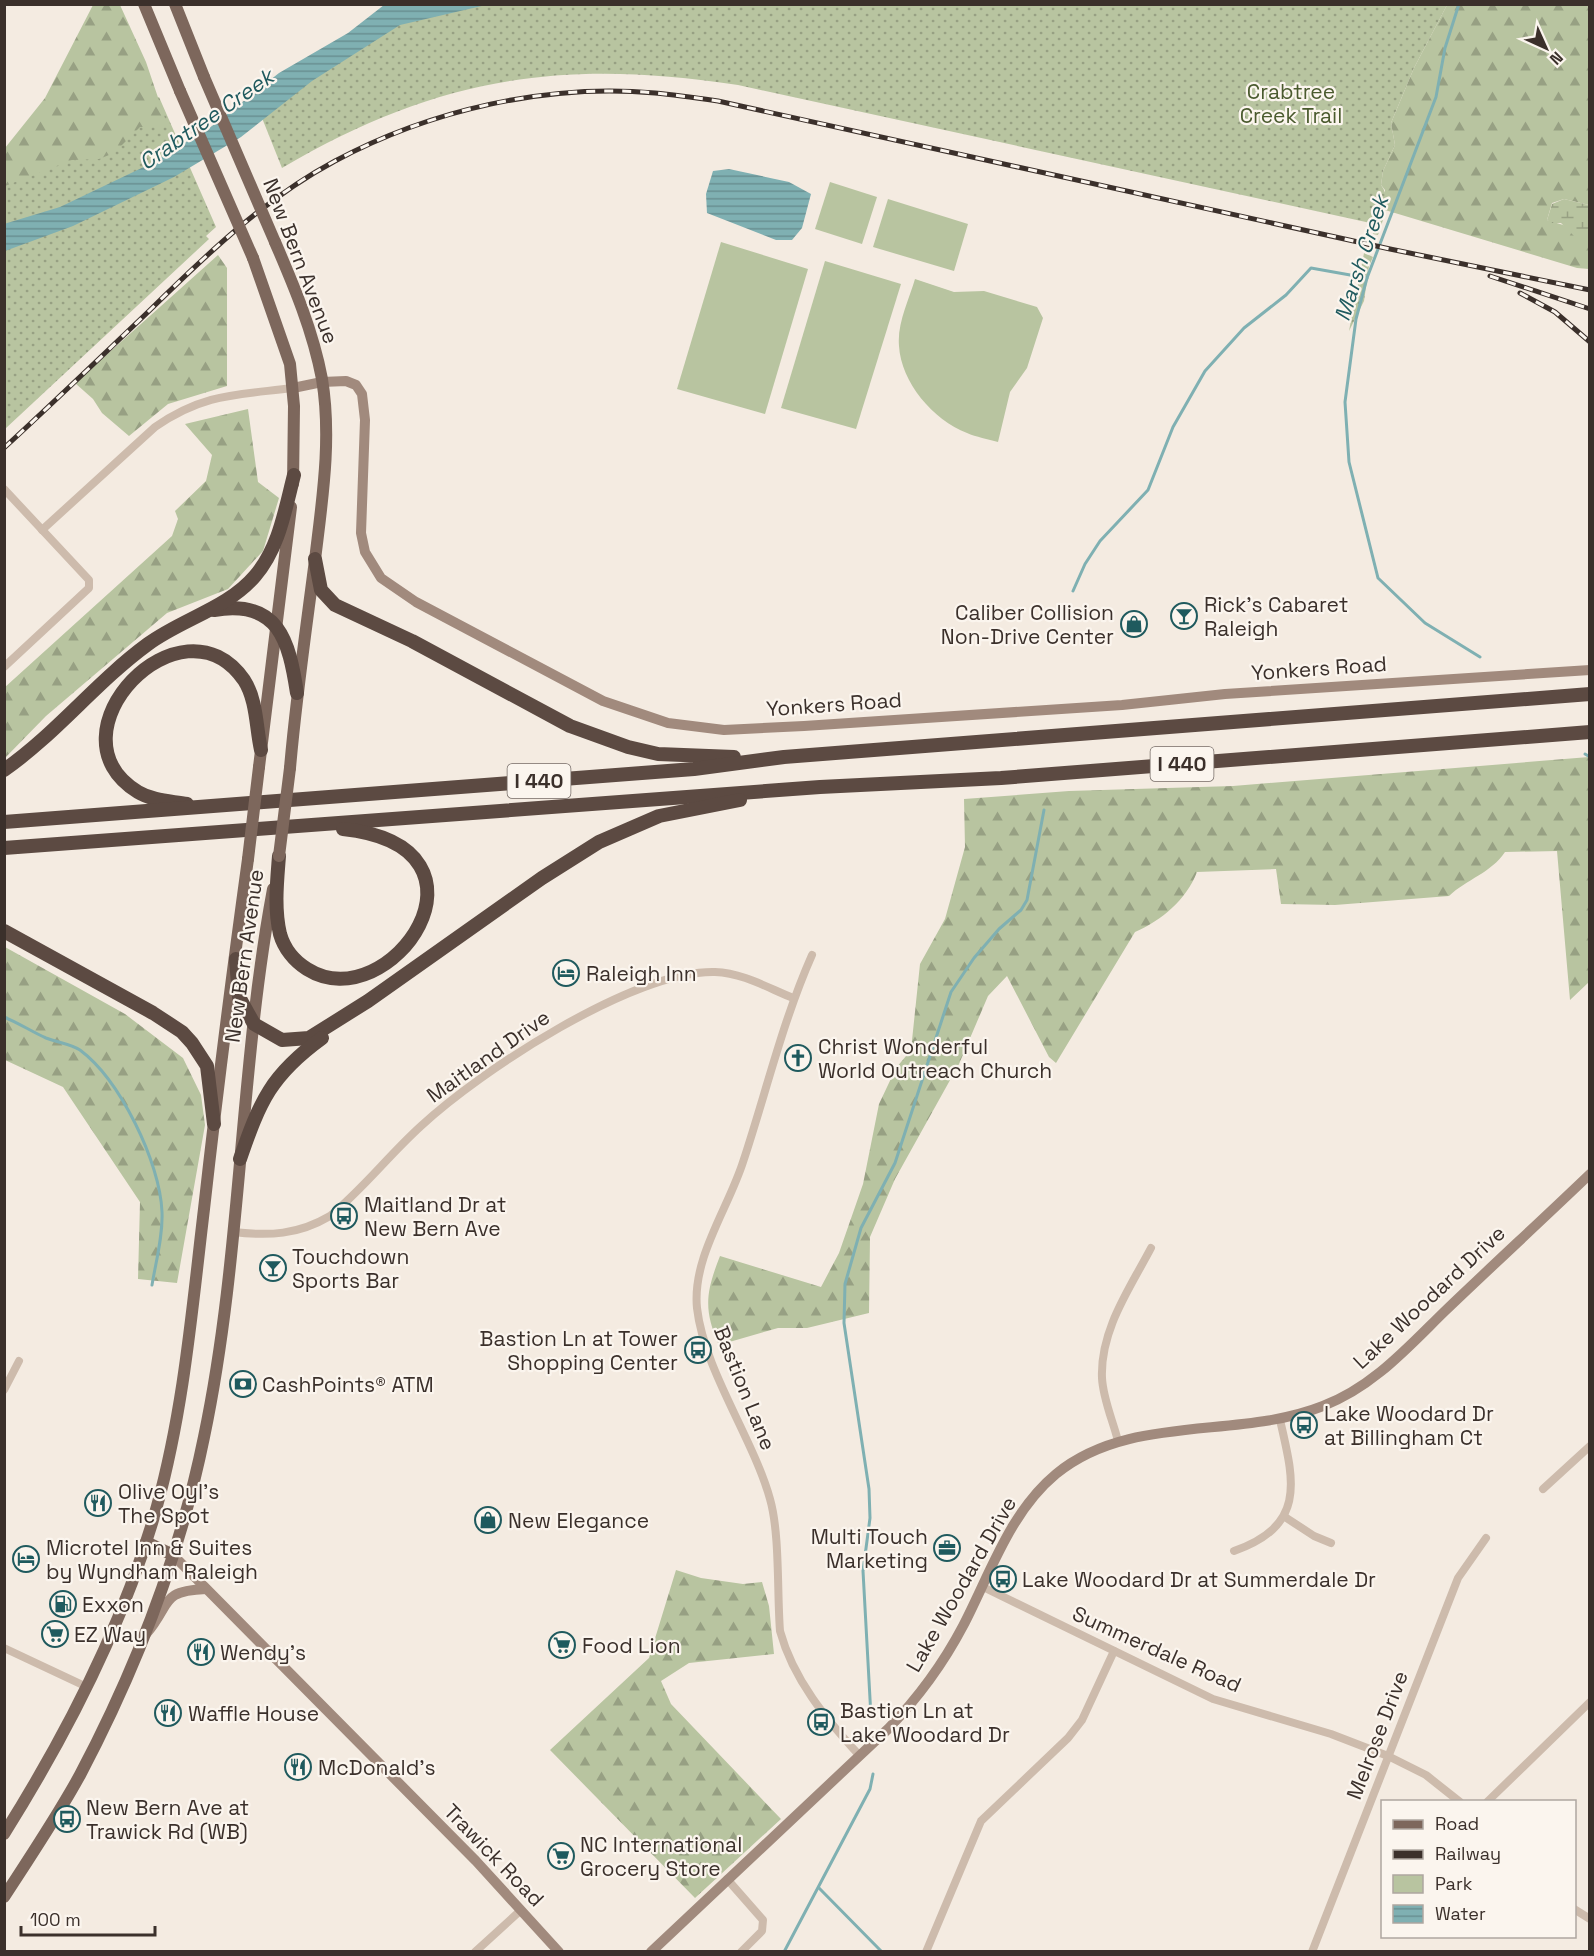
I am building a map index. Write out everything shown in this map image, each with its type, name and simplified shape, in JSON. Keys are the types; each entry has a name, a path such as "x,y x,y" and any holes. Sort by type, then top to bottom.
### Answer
{"highway":[{"path":"4,770 53,732 136,653 177,624 234,595 260,570 276,542 294,475"},
{"path":"315,559 321,590 335,605 395,632 570,726 628,747 657,754 784,757"},
{"path":"200,613 241,607 263,615 276,625 290,650 297,693"},
{"path":"210,807 149,797 131,787 117,773 106,745 106,727 112,709 131,682 154,663 171,654 192,651 221,660 238,673 249,690 261,750"},
{"name":"I 440","path":"4,822 685,770 784,757 1590,694"},
{"name":"I 440","path":"4,848 774,790 1001,778 1590,732"},
{"path":"240,1159 257,1111 276,1079 297,1056 369,1001 524,890 599,842 658,816 737,801 774,790"},
{"path":"279,856 276,900 280,933 287,950 303,967 327,979 358,978 382,966 406,944 422,920 428,900 426,880 412,854 400,844 381,834 308,825"},
{"path":"4,931 153,1013 182,1032 192,1042 207,1066 214,1124"},
{"path":"236,959 239,997 254,1024 273,1037 299,1040 317,1034 369,1001"}],"main road":[{"name":"New Bern Avenue","path":"4,1834 48,1763 87,1687 146,1542 158,1504 184,1382 294,475 293,388 285,348 253,258 144,4"},
{"name":"New Bern Avenue","path":"4,1897 78,1778 107,1722 144,1636 173,1555 192,1487 210,1408 233,1232 242,1118 265,929 279,856 325,461 322,381 310,333 275,242 175,4"},
{"path":"146,1542 173,1555"}],"street":[{"name":"Yonkers Road","path":"293,388 322,381 352,382 363,399 361,533 365,552 381,578 416,602 603,701 668,723 724,730 804,726 1122,705 1235,693 1590,670"},
{"path":"42,530 155,427 174,414 198,402 293,388"},
{"path":"4,489 89,580 89,588 4,667"},
{"name":"Bastion Lane","path":"812,955 793,998 743,1163 700,1270 697,1306 704,1339 771,1501 780,1631 787,1655 791,1666 811,1696 859,1755"},
{"name":"Maitland Drive","path":"233,1232 279,1235 315,1225 330,1216 439,1110 570,1021 655,984 690,974 717,972 743,977 793,998"},
{"name":"Lake Woodard Drive","path":"651,1952 898,1718 928,1683 953,1646 1016,1521 1041,1488 1074,1461 1118,1441 1280,1420 1338,1399 1380,1372 1590,1174"},
{"path":"1118,1441 1103,1384 1103,1358 1107,1337 1115,1316 1151,1248"},
{"path":"4,1390 20,1361"},
{"path":"1234,1551 1261,1539 1285,1516 1293,1475 1280,1420"},
{"path":"1543,1489 1590,1446"},
{"path":"1285,1516 1314,1536 1331,1543"},
{"name":"Melrose Drive","path":"1312,1952 1458,1578 1486,1538"},
{"name":"Trawick Road","path":"173,1555 476,1862 559,1952"},
{"name":"Summerdale Road","path":"983,1587 1213,1699 1332,1734 1388,1756 1426,1775 1457,1800"},
{"path":"144,1636 173,1595 181,1591 206,1589"},
{"path":"4,1648 87,1687"},
{"path":"926,1952 981,1821 1068,1738 1082,1720 1114,1651"},
{"path":"1489,1800 1590,1702"},
{"path":"727,1880 763,1920 762,1930 741,1952"},
{"path":"475,1952 521,1910"},
{"path":"1576,1910 1590,1920"}],"green space":[{"path":"93,5 120,5 146,62 168,127 140,127 114,153 99,159 72,160 5,186 5,148 45,98"},
{"name":"Crabtree Creek Trail","path":"404,5 1447,5 1414,68 1391,123 1395,145 1383,171 1381,185 1386,203 1378,235 1373,234 1375,224 738,85 674,77 615,74 557,75 502,82 448,95 394,113 339,137 282,168 256,103"},
{"path":"1447,5 1589,5 1589,205 1564,199 1552,203 1547,220 1589,233 1589,269 1577,268 1385,210 1385,190 1381,185 1383,171 1395,145 1391,123 1414,68"},
{"path":"159,97 216,227 206,236 209,239 5,429 5,171"},
{"path":"830,182 877,197 862,244 815,229"},
{"path":"888,199 968,224 954,271 873,247"},
{"path":"1564,199 1589,205 1589,233 1577,239 1561,223 1552,223 1547,220 1552,204"},
{"path":"721,242 808,269 765,414 677,389"},
{"path":"1364,253 1373,257 1369,266 1364,301 1349,331"},
{"path":"218,255 227,268 227,386 168,404 129,436 102,413 93,399 75,383"},
{"path":"825,261 901,284 856,429 781,408"},
{"path":"915,279 954,292 984,291 1037,307 1043,318 1027,368 1010,392 998,442 954,427 931,409 912,386 901,360 899,337"},
{"path":"248,409 258,482 279,498 263,551 228,589 167,613 46,716 5,758 4,688 172,536 178,519 175,511 206,481 212,455 185,424"},
{"path":"1589,757 1589,982 1570,1000 1557,851 1505,852 1486,871 1449,896 1335,905 1281,904 1276,869 1197,872 1186,892 1172,908 1135,932 1056,1063 1049,1057 1007,976 988,996 959,1064 895,1179 870,1237 869,1313 807,1328 778,1328 719,1345 710,1321 708,1300 720,1256 821,1287 839,1253 863,1184 879,1104 896,1068 911,1050 920,964 945,919 965,847 964,799 1069,791 1233,786"},
{"path":"5,947 125,1014 183,1058 201,1095 205,1125 177,1283 138,1279 140,1202 63,1087 5,1060"},
{"path":"676,1570 701,1578 743,1584 762,1582 769,1606 774,1654 689,1663 661,1681 671,1704 781,1819 695,1898 550,1750 649,1658"}],"water":[{"path":"384,5 486,5 400,25 312,81 241,137 174,177 73,226 5,251 4,224 60,207 150,164 212,126 279,73 348,33"},
{"path":"729,169 789,182 811,194 802,228 792,240 776,240 707,213 706,194 713,171"}],"waterway":[{"name":"Marsh Creek","path":"1459,4 1445,48 1436,97 1367,278 1356,319 1345,402 1349,462 1378,578 1425,623 1480,657"},
{"path":"1073,591 1085,564 1100,541 1148,490 1173,427 1205,371 1244,328 1286,295 1311,268 1367,278"},
{"name":"Marsh Creek","path":"1585,754 1590,757"},
{"path":"871,1717 863,1571 870,1518 869,1489 844,1323 845,1284 861,1228 895,1163 951,992 974,958 999,929 1021,910 1027,900 1044,810"},
{"path":"4,1017 46,1038 80,1050 95,1064 123,1101 146,1147 160,1192 161,1230 152,1285"},
{"path":"784,1952 870,1789 873,1774"},
{"path":"819,1888 882,1952"}],"railway":[{"path":"4,448 214,249 260,210 309,176 372,143 450,114 490,104 573,92 655,93 718,101 1390,249 1590,290"},
{"path":"1490,276 1590,309"},
{"path":"1520,293 1555,312 1590,342"}],"place":[{"name":"Rick’s Cabaret Raleigh","path":"1184,616"},
{"name":"Caliber Collision Non-Drive Center","path":"1134,624"},
{"name":"Raleigh Inn","path":"566,973"},
{"name":"Christ Wonderful World Outreach Church","path":"798,1058"},
{"name":"Maitland Dr at New Bern Ave","path":"344,1216"},
{"name":"Touchdown Sports Bar","path":"273,1268"},
{"name":"Bastion Ln at Tower Shopping Center","path":"698,1350"},
{"name":"CashPoints® ATM","path":"243,1384"},
{"name":"Lake Woodard Dr at Billingham Ct","path":"1304,1425"},
{"name":"Olive Oyl's The Spot","path":"98,1503"},
{"name":"New Elegance","path":"488,1520"},
{"name":"Multi Touch Marketing","path":"947,1548"},
{"name":"Microtel Inn & Suites by Wyndham Raleigh","path":"26,1559"},
{"name":"Lake Woodard Dr at Summerdale Dr","path":"1003,1579"},
{"name":"Exxon","path":"63,1604"},
{"name":"EZ Way","path":"55,1634"},
{"name":"Food Lion","path":"562,1645"},
{"name":"Wendy's","path":"201,1652"},
{"name":"Waffle House","path":"168,1713"},
{"name":"Bastion Ln at Lake Woodard Dr","path":"821,1722"},
{"name":"McDonald's","path":"298,1767"},
{"name":"New Bern Ave at Trawick Rd (WB)","path":"67,1819"},
{"name":"NC International Grocery Store","path":"561,1856"}],"water label":[{"name":"Crabtree Creek","path":"206,119"}]}
